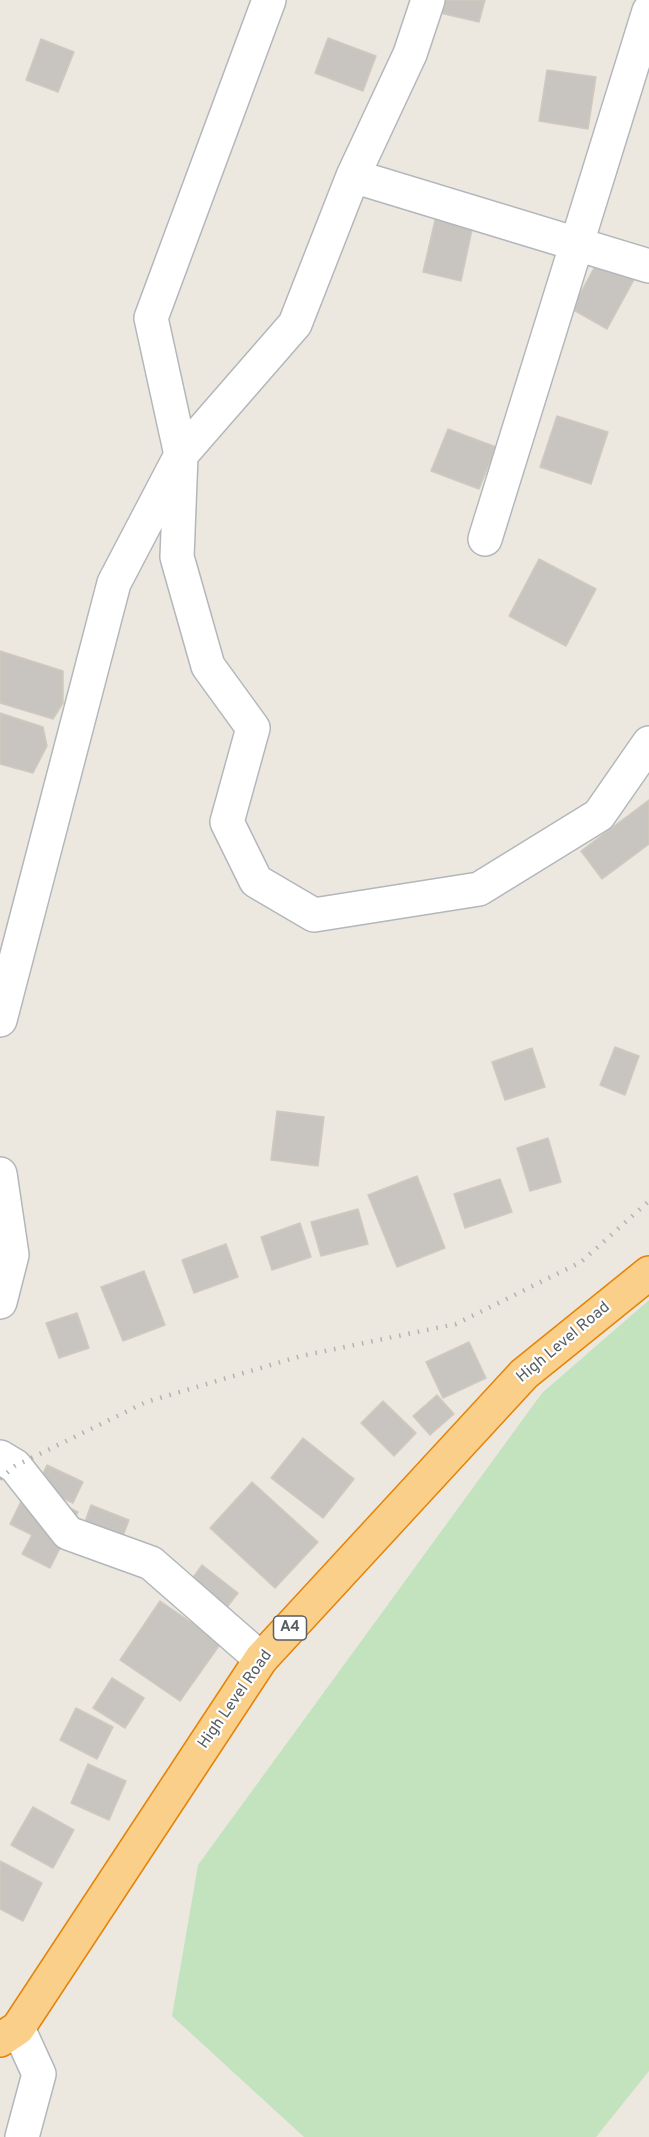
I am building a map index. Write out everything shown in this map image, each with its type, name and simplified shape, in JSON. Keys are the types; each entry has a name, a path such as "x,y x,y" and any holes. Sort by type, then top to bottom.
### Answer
{"highway":[{"name":"High Level Road","path":"9,2034 261,1659 524,1374 649,1273"}],"street":[{"path":"269,0 151,318 181,455 177,557 208,666 253,728 227,822 256,882 314,915 479,889 599,815 649,743"},
{"path":"0,1020 114,583 181,455 295,324 353,176 410,54 428,0"},
{"path":"484,539 649,11"},
{"path":"353,176 649,266"},
{"path":"0,1174 12,1256 0,1302"},
{"path":"0,1456 15,1466 68,1533 151,1563 261,1659"},
{"path":"9,2034 39,2073 22,2137"}],"green space":[{"path":"649,1300 649,2071 596,2137 304,2137 172,2016 198,1865 542,1393"}],"building":[{"path":"440,0 485,0 479,22 436,12"},
{"path":"328,38 376,56 363,91 315,73"},
{"path":"41,39 74,52 58,92 26,80"},
{"path":"547,70 596,77 588,129 539,121"},
{"path":"436,216 473,225 461,281 423,272"},
{"path":"600,257 636,276 607,329 572,309"},
{"path":"557,416 608,432 591,484 540,467"},
{"path":"448,429 496,447 479,489 431,471"},
{"path":"539,559 596,589 566,646 509,616"},
{"path":"0,651 63,671 63,703 53,719 0,703"},
{"path":"0,713 43,727 47,746 33,773 0,764"},
{"path":"649,800 649,844 602,879 581,851"},
{"path":"615,1047 639,1056 625,1095 600,1085"},
{"path":"532,1048 545,1087 505,1100 492,1062"},
{"path":"277,1111 324,1117 318,1166 271,1160"},
{"path":"548,1138 561,1182 530,1191 517,1148"},
{"path":"417,1176 445,1248 397,1267 368,1195"},
{"path":"500,1179 512,1212 465,1228 454,1194"},
{"path":"358,1209 368,1244 321,1256 311,1222"},
{"path":"300,1223 311,1257 272,1270 261,1237"},
{"path":"226,1244 238,1277 194,1293 182,1260"},
{"path":"144,1271 165,1325 123,1341 101,1287"},
{"path":"77,1313 89,1348 59,1358 46,1323"},
{"path":"469,1342 486,1378 443,1398 426,1362"},
{"path":"437,1395 454,1414 430,1435 413,1416"},
{"path":"383,1401 416,1433 394,1456 361,1423"},
{"path":"303,1438 354,1479 323,1518 271,1478"},
{"path":"47,1465 83,1482 73,1503 37,1486"},
{"path":"252,1482 318,1542 275,1588 210,1528"},
{"path":"28,1487 78,1512 50,1568 22,1554 32,1535 10,1524"},
{"path":"91,1505 129,1520 120,1544 82,1530"},
{"path":"202,1565 238,1593 214,1624 179,1597"},
{"path":"160,1601 221,1643 180,1701 120,1660"},
{"path":"112,1678 144,1698 125,1728 93,1708"},
{"path":"76,1708 113,1727 97,1759 60,1740"},
{"path":"88,1764 126,1781 109,1820 71,1803"},
{"path":"33,1807 74,1830 53,1868 11,1845"},
{"path":"0,1861 42,1883 23,1921 0,1909"}],"railway":[{"path":"0,1479 15,1466 146,1402 301,1356 456,1324 581,1262 649,1201"}]}
